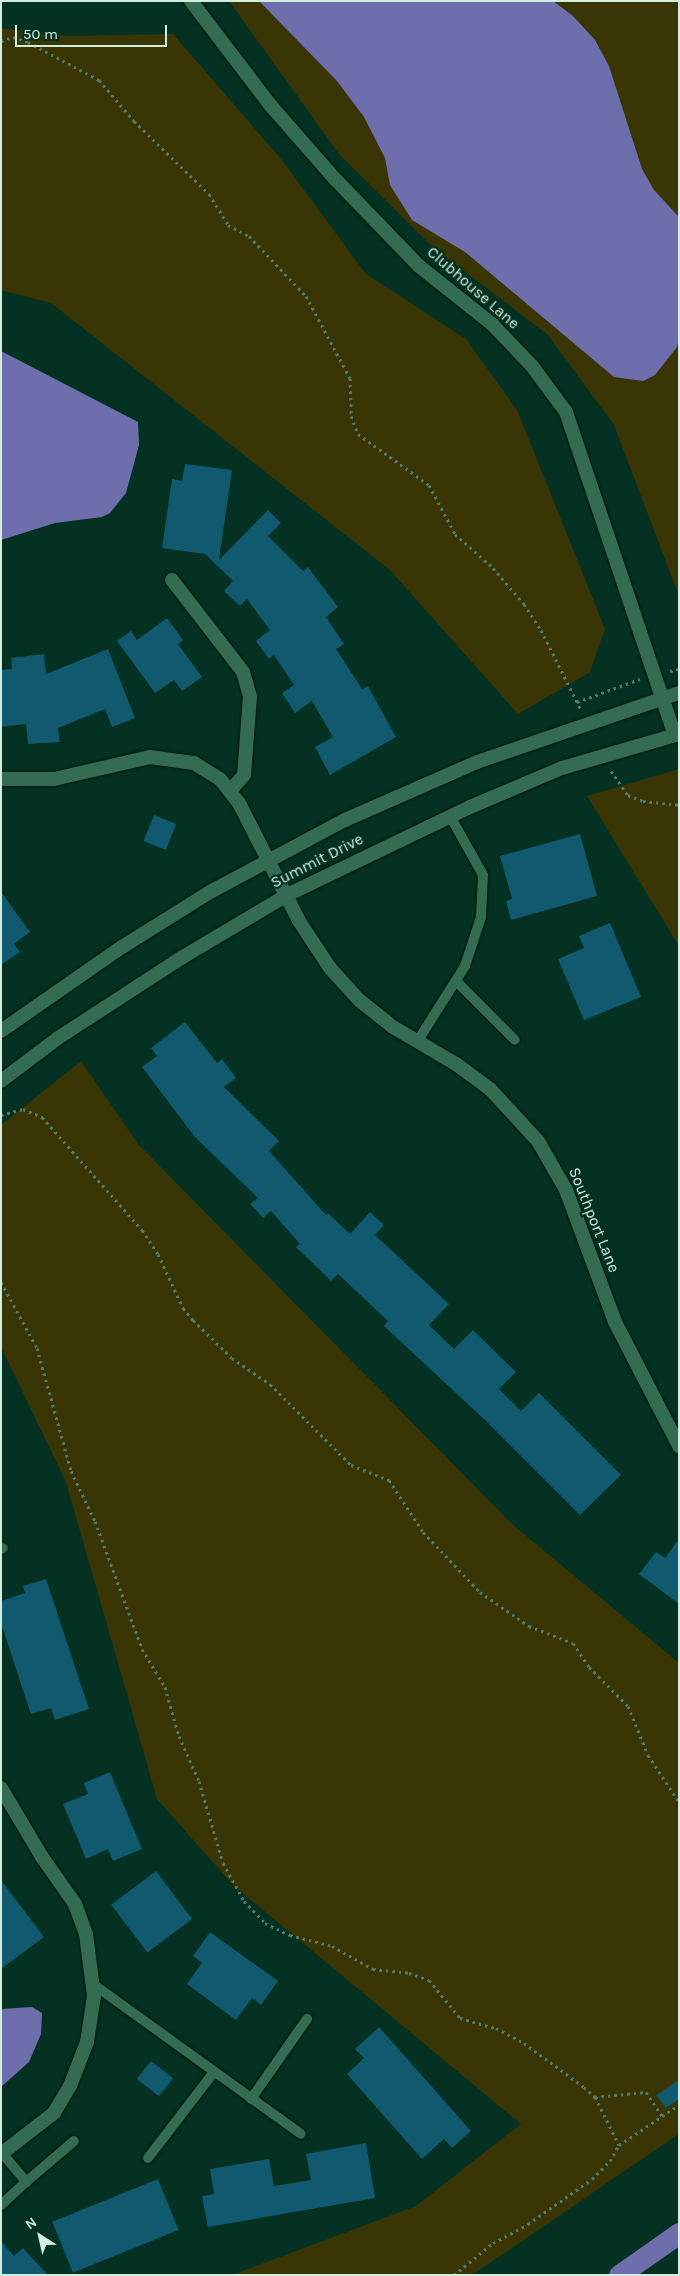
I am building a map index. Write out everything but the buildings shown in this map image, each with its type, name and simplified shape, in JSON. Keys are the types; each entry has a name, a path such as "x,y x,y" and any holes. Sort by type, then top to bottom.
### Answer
{"street":[{"name":"Clubhouse Lane","path":"191,1 271,106 335,179 419,266 492,324 532,366 566,412 677,735"},
{"path":"172,580 243,672 250,696 244,775 231,790"},
{"name":"Summit Drive","path":"1,1031 122,947 269,858 345,820 477,762 679,693"},
{"name":"Summit Drive","path":"1,1081 58,1038 181,958 287,895 450,816 562,768 677,735"},
{"name":"Southport Lane","path":"1,779 54,779 150,757 179,758 208,770 231,790 269,858 299,921 330,968 359,1000 417,1042 456,1064 490,1089 538,1141 566,1190 615,1322 679,1446"},
{"path":"1,1788 42,1857 75,1904 86,1934 93,1984 87,2042 70,2086 54,2113 2,2154"}],"lane":[{"path":"417,1042 465,966 481,917 483,875 450,816"},
{"path":"456,981 515,1040"},
{"path":"93,1984 301,2134"},
{"path":"251,2098 307,2019"},
{"path":"148,2158 214,2072"},
{"path":"1,2205 74,2140"},
{"path":"2,2154 26,2182"}],"path":[{"path":"1,41 13,37 28,42 99,80 134,121 209,194 228,225 249,236 306,296 348,373 351,416 358,434 429,485 455,534 493,568 524,604 541,630 587,723"},
{"path":"577,702 623,683 679,669"},
{"path":"603,756 622,791 628,795 643,801 679,805"},
{"path":"1,1115 23,1109 42,1117 142,1230 158,1254 183,1308 232,1358 270,1384 351,1465 389,1480 422,1532 480,1592 529,1626 573,1643 601,1680 628,1706 648,1755 679,1802"},
{"path":"1,1282 37,1348 71,1471 95,1521 142,1648 165,1687 179,1736 199,1781 223,1863 244,1901 265,1923 290,1935 332,1946 373,1969 423,1977 455,2014 496,2028 524,2043 595,2098 619,2145"},
{"path":"595,2098 646,2092 662,2116"},
{"path":"454,2275 493,2243 528,2224 592,2179 610,2161 619,2145 679,2105"}],"shaded area":[{"path":"229,1 679,1 679,596 614,425 548,335 434,248 339,154"},
{"path":"259,1 553,1 573,16 595,40 609,66 642,169 654,190 679,217 679,339 677,347 655,375 643,381 614,377 465,252 412,220 390,185 385,158 364,117 337,81"},
{"path":"1,28 68,36 173,34 281,159 366,274 466,339 517,410 605,629 590,672 518,714 390,570 51,303 1,290"},
{"path":"1,351 138,422 139,445 126,493 110,513 102,517 55,523 1,540"},
{"path":"679,769 679,946 587,796"},
{"path":"81,1061 138,1144 512,1524 679,1663 679,2134 472,2275 232,2275 416,2206 521,2124 234,1886 157,1799 66,1482 1,1347 1,1125"},
{"path":"32,2007 42,2013 41,2034 29,2062 1,2087 1,2009"}],"waterway":[{"path":"619,2275 679,2233"}]}
